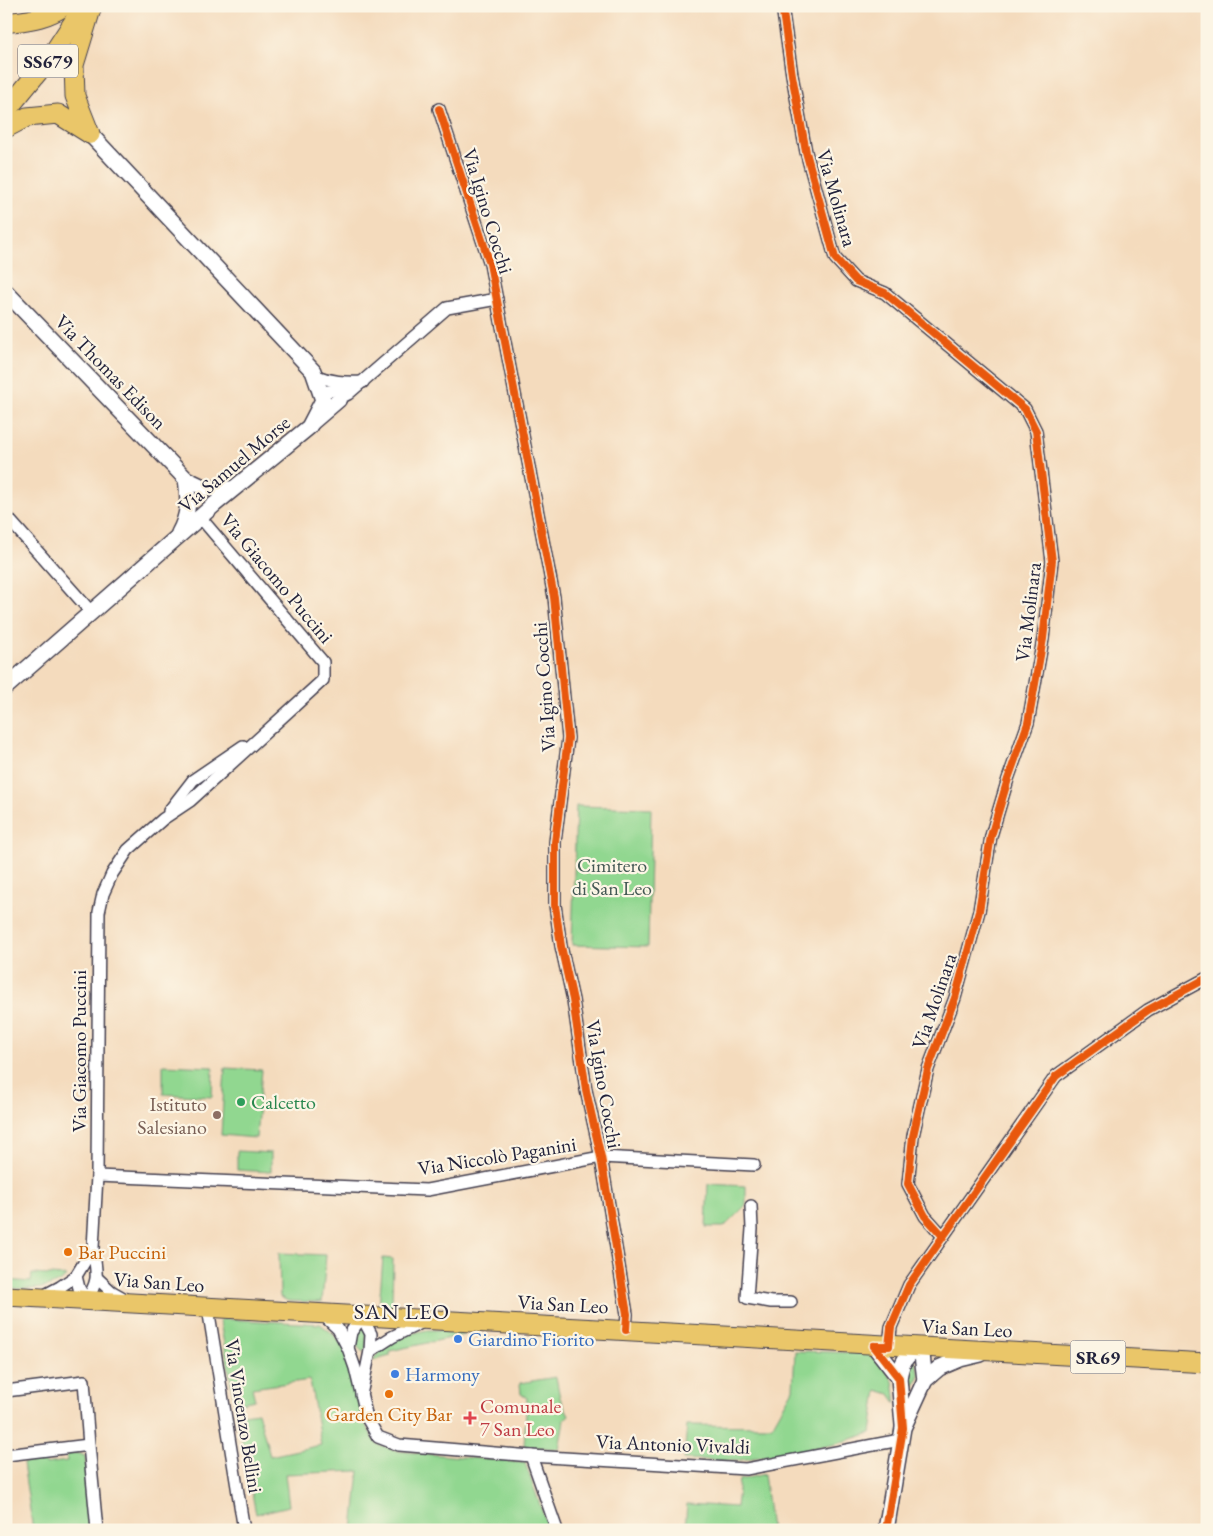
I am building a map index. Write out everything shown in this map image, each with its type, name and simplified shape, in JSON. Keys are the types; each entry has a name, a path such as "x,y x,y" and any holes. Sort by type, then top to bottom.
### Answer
{"main road":[{"path":"6,24 41,18 64,6"},
{"name":"SS679","path":"6,112 52,55 84,6"},
{"path":"90,134 75,96 74,65 92,6"},
{"path":"6,128 27,117 58,114 90,134"},
{"name":"Via San Leo","path":"6,1296 1207,1363"}],"street":[{"name":"Via Molinara","path":"782,6 806,152 835,258 856,281 885,294 1025,409 1036,431 1052,561 1043,639 1028,723 1008,779 991,836 979,911 955,998 928,1069 913,1136 908,1184 925,1216 943,1236"},
{"name":"Via Igino Cocchi","path":"439,109 490,264 554,597 568,738 555,842 555,905 561,946 573,1000 586,1090 601,1157 627,1314 626,1330"},
{"path":"90,134 313,371 320,398"},
{"name":"Via Thomas Edison","path":"6,292 186,479"},
{"path":"309,427 447,308 497,299"},
{"path":"314,375 328,381 343,383 363,382"},
{"path":"320,398 336,390 363,382"},
{"path":"320,398 331,403 348,394"},
{"name":"Via Samuel Morse","path":"6,687 207,510 309,427 320,398"},
{"path":"186,479 206,488 232,490"},
{"path":"176,538 185,522 189,502 186,479"},
{"path":"189,502 207,510 206,488"},
{"name":"Via Giacomo Puccini","path":"76,1276 93,1248 96,1176 98,980 100,912 103,894 112,874 128,850 163,819 193,780 211,766 267,730 323,680 324,662 207,510"},
{"path":"6,516 92,613"},
{"path":"899,1378 881,1346 909,1285 1056,1076 1148,1010 1207,978"},
{"name":"Via Niccolò Paganini","path":"96,1176 427,1190 601,1157 754,1165"},
{"path":"751,1206 752,1229 747,1298 771,1302 791,1302"},
{"path":"39,1298 76,1276 86,1300 98,1278 93,1248"},
{"path":"98,1278 111,1291 133,1303"},
{"name":"Via Vincenzo Bellini","path":"208,1308 244,1530"},
{"name":"Via Antonio Vivaldi","path":"323,1315 338,1329 348,1348 355,1368 367,1418 378,1437 399,1445 531,1456 746,1469 901,1434"},
{"path":"348,1348 352,1332 362,1317 371,1334 370,1351 360,1395"},
{"path":"370,1351 392,1337 427,1320"},
{"path":"886,1530 901,1434 899,1378 902,1362 919,1347 922,1355 925,1380"},
{"path":"901,1434 925,1380 939,1368 989,1351"},
{"path":"6,1391 84,1381 97,1530"},
{"path":"6,1455 89,1445"},
{"path":"531,1456 557,1530"}],"green space":[{"name":"Cimitero di San Leo","path":"576,806 651,808 648,947 572,945"},
{"path":"163,1065 213,1067 212,1097 163,1094"},
{"name":"Calcetto","path":"225,1068 262,1070 256,1138 221,1135"},
{"path":"237,1151 271,1153 271,1172 237,1170"},
{"path":"708,1184 746,1186 746,1205 724,1227 706,1227"},
{"path":"279,1253 326,1255 322,1302 288,1301 280,1297"},
{"path":"383,1258 393,1259 392,1308 379,1307"},
{"path":"32,1274 67,1276 46,1287 31,1289 6,1288 6,1280 31,1282"},
{"path":"221,1319 320,1324 332,1333 346,1349 363,1420 377,1444 398,1451 525,1463 549,1530 353,1530 359,1471 285,1474 289,1506 256,1514 237,1415 258,1412 270,1456 321,1445 310,1380 252,1388 255,1400 235,1404"},
{"path":"362,1325 367,1331 366,1349 363,1352 356,1342"},
{"path":"428,1330 463,1330 464,1335 390,1351 390,1356 372,1361 389,1344 412,1334"},
{"path":"795,1351 864,1353 878,1357 893,1381 896,1403 890,1394 877,1390 871,1433 832,1445 735,1461 684,1459 687,1425 772,1426 793,1389"},
{"path":"914,1357 920,1375 913,1389 904,1388 904,1371"},
{"path":"556,1377 560,1398 569,1415 564,1420 559,1449 524,1446 527,1398 521,1394 520,1383"},
{"path":"78,1453 85,1456 92,1530 33,1530 23,1463 44,1457 45,1464 67,1461 67,1454"},
{"path":"764,1474 771,1530 685,1530 687,1504 736,1507 739,1480"}],"cycle path":[{"path":"782,6 806,152 835,258 856,281 885,293 1025,409 1036,431 1052,561 1043,639 1028,723 1008,779 991,836 979,911 955,998 928,1069 913,1136 908,1184 925,1216 943,1236"},
{"path":"439,109 490,264 554,597 568,738 555,842 555,905 561,946 573,1000 586,1090 601,1157 627,1314 626,1330"},
{"path":"874,1346 889,1346 891,1327 909,1285 1056,1076 1148,1010 1207,978"},
{"path":"874,1346 899,1378 903,1428 886,1530"}],"place":[{"name":"Calcetto","path":"241,1102"},
{"name":"Istituto Salesiano","path":"217,1115"},
{"name":"Bar Puccini","path":"68,1252"},
{"name":"Giardino Fiorito","path":"458,1339"},
{"name":"Harmony","path":"395,1374"},
{"name":"Garden City Bar","path":"389,1394"},
{"name":"Comunale 7 San Leo","path":"470,1418"}],"district":[{"name":"SAN LEO","path":"402,1311"}]}
